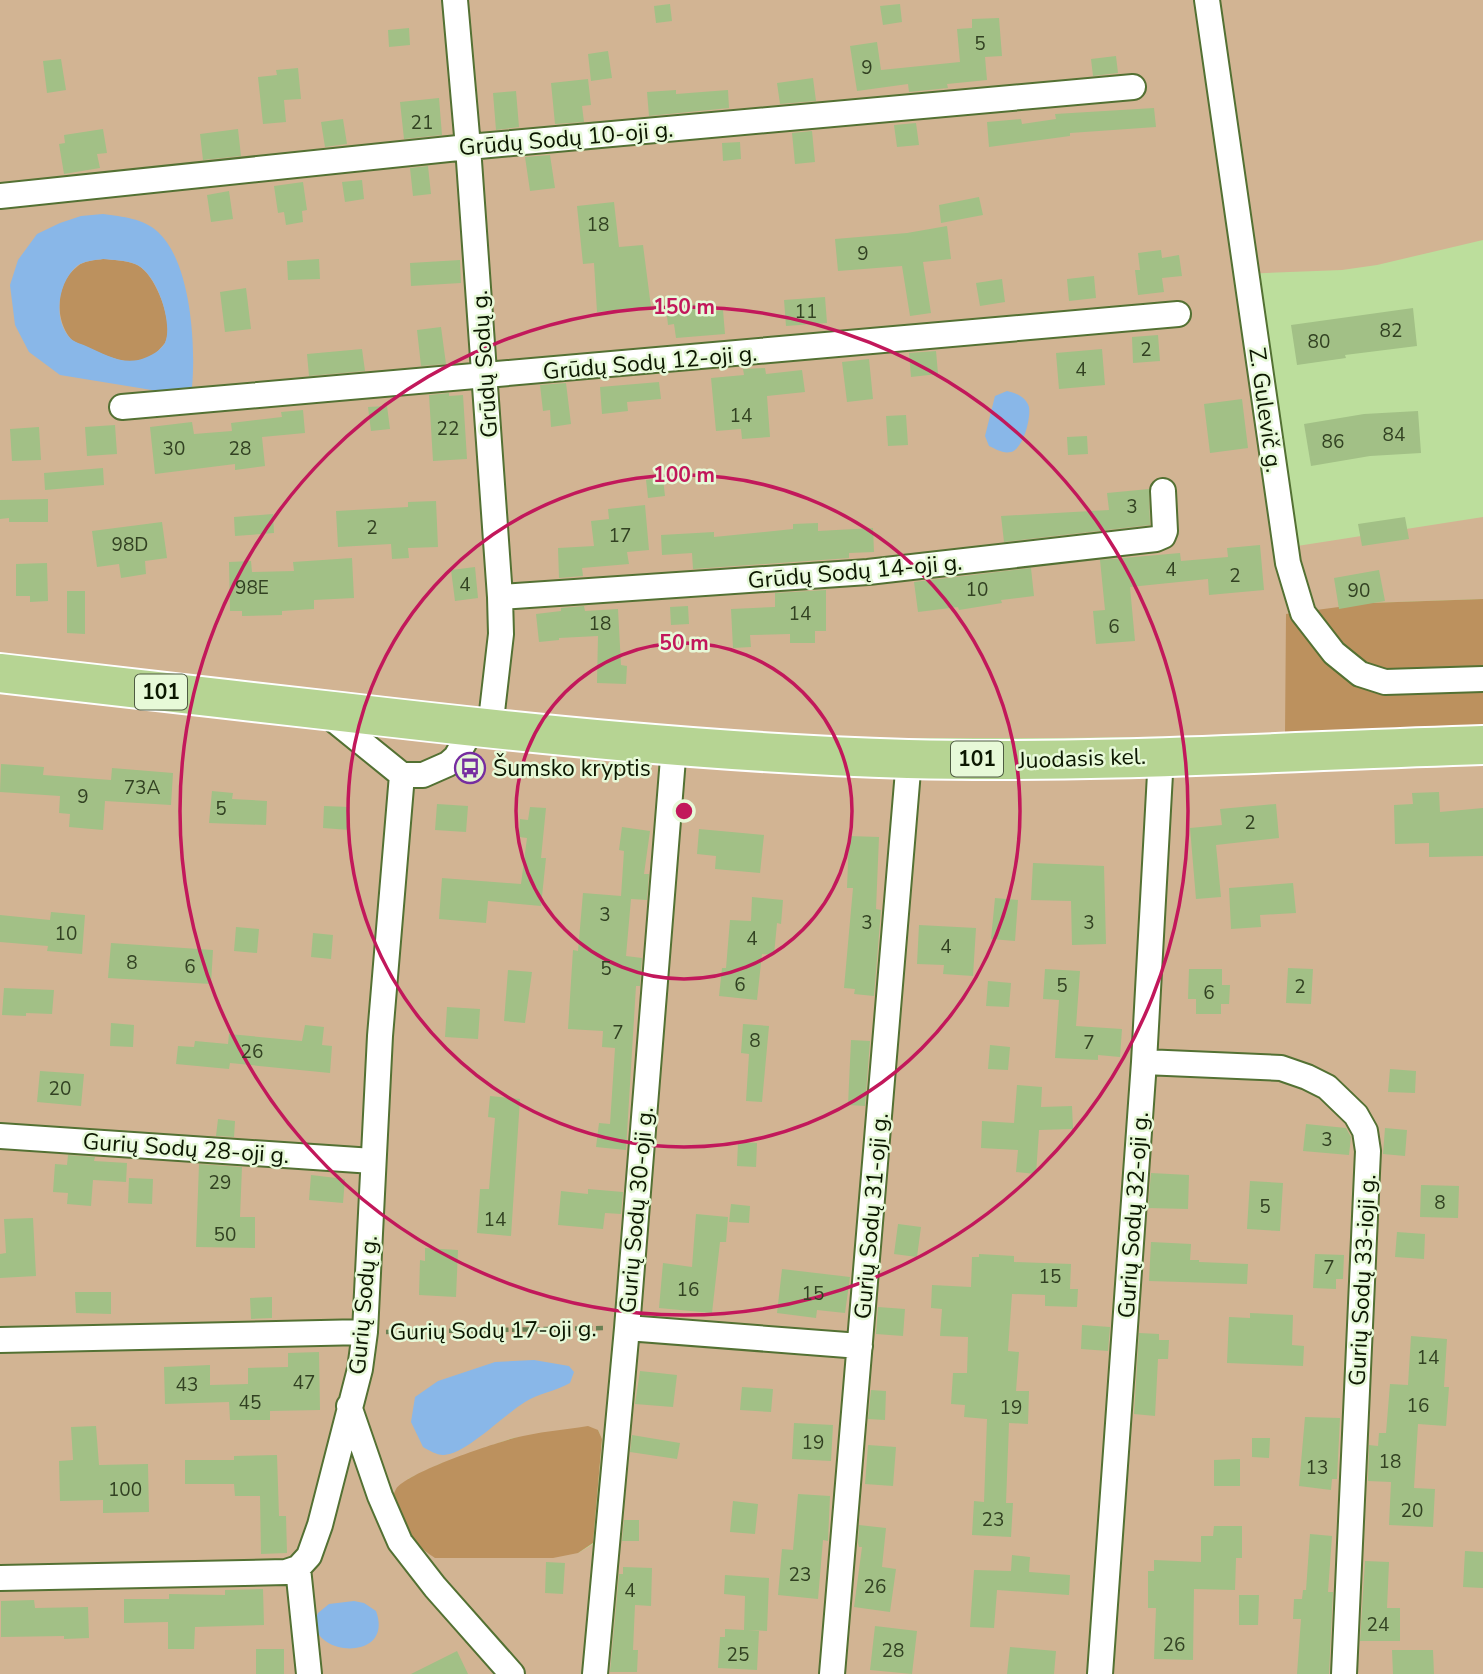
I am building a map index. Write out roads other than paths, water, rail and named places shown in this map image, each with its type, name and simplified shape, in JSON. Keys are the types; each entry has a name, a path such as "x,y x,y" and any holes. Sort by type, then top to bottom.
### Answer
{"main road":[{"name":"101","path":"0,673 481,728"},
{"name":"Juodasis kel.","path":"481,728 674,746 909,759 1030,760 1483,744"}],"street":[{"name":"Grūdų Sodų g.","path":"455,0 500,597 501,634 481,728"},
{"name":"Z. Gulevič g.","path":"1207,0 1288,563 1303,613 1334,653 1360,674 1385,682 1483,678"},
{"name":"Grūdų Sodų 10-oji g.","path":"0,196 468,147 1133,87"},
{"name":"Grūdų Sodų 12-oji g.","path":"122,407 485,377 1178,313"},
{"name":"Grūdų Sodų 14-oji g.","path":"500,597 867,572 1156,539 1163,536 1165,531 1163,491"},
{"path":"322,710 402,775 423,775 448,764 481,728"},
{"name":"Gurių Sodų 30-oji g.","path":"595,1674 627,1328 674,746"},
{"name":"Gurių Sodų 32-oji g.","path":"1100,1674 1144,1062 1161,756"},
{"name":"Gurių Sodų 31-oji g.","path":"832,1674 909,759"},
{"name":"Gurių Sodų g.","path":"298,1568 309,1556 320,1525 360,1369 365,1332 388,926 402,775"},
{"name":"Gurių Sodų 33-ioji g.","path":"1144,1062 1281,1068 1327,1087 1356,1115 1365,1131 1368,1151 1344,1674"},
{"name":"Gurių Sodų 28-oji g.","path":"0,1136 373,1161"},
{"name":"Gurių Sodų 17-oji g.","path":"627,1328 860,1346"},
{"name":"Gurių Sodų 17-oji g.","path":"0,1340 365,1332"},
{"path":"349,1406 380,1496 400,1542 435,1587 512,1674"},
{"path":"0,1578 286,1572 298,1568 309,1674"}],"water":[{"path":"103,214 139,221 158,232 169,246 178,263 189,305 193,350 192,387 170,393 60,375 29,352 15,325 10,285 18,260 37,234 81,216","holes":["103,259 124,261 143,269 150,276 161,297 167,320 166,340 161,348 147,357 131,361 116,359 74,341 65,331 60,312 65,281 80,264"]},
{"path":"1007,391 1023,398 1029,407 1022,440 1011,452 989,446 985,436 995,396"},
{"path":"534,1360 569,1366 574,1372 570,1383 525,1402 473,1442 452,1454 441,1455 423,1447 411,1422 415,1397 438,1381 495,1362"},
{"path":"354,1601 364,1603 376,1611 378,1629 373,1640 361,1647 347,1648 333,1645 322,1638 316,1627 318,1613 329,1604"}],"place":[{"name":"Šumsko kryptis","path":"470,768"}]}
